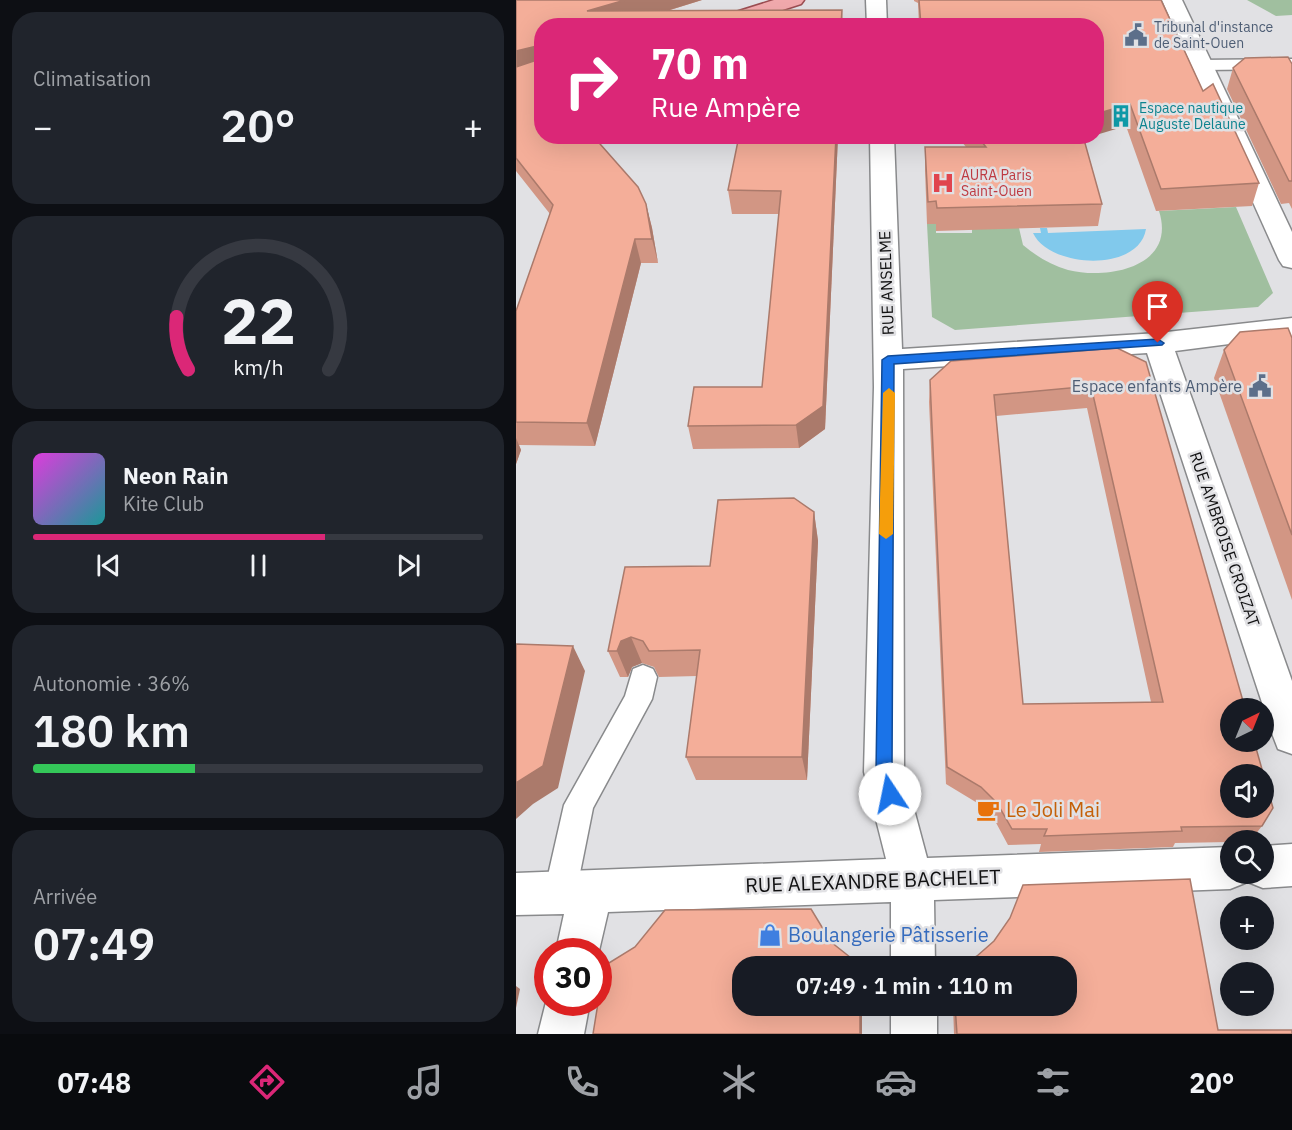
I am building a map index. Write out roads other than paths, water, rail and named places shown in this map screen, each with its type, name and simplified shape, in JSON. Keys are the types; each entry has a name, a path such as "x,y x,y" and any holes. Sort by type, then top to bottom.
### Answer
{"main road":[{"path":"737,18 794,0"}],"street":[{"path":"876,0 877,18"},
{"path":"1172,0 1292,260"},
{"name":"RUE ANSELME","path":"882,144 888,360 884,772 912,879 913,956"},
{"path":"888,360 1158,343 1292,327"},
{"name":"RUE AMBROISE CROIZAT","path":"1158,343 1292,736"},
{"name":"RUE ALEXANDRE BACHELET","path":"516,894 1220,868"},
{"path":"575,892 577,938"},
{"path":"561,1034 564,1016"},
{"path":"914,1016 914,1034"}],"lane":[{"path":"1201,65 1292,64"},
{"path":"575,892 579,805 638,699 643,677"}],"water":[{"path":"1040,228 1047,228 1048,233 1146,229 1140,243 1128,253 1111,259 1093,261 1074,259 1042,245 1033,233 1041,233"}],"place":[{"name":"Tribunal d'instance de Saint-Ouen","path":"1136,35"},
{"name":"Espace nautique Auguste Delaune","path":"1121,116"},
{"name":"AURA Paris Saint-Ouen","path":"943,183"},
{"name":"Espace enfants Ampère","path":"1260,386"},
{"name":"Le Joli Mai","path":"988,810"},
{"name":"Boulangerie Pâtisserie","path":"770,935"}]}
